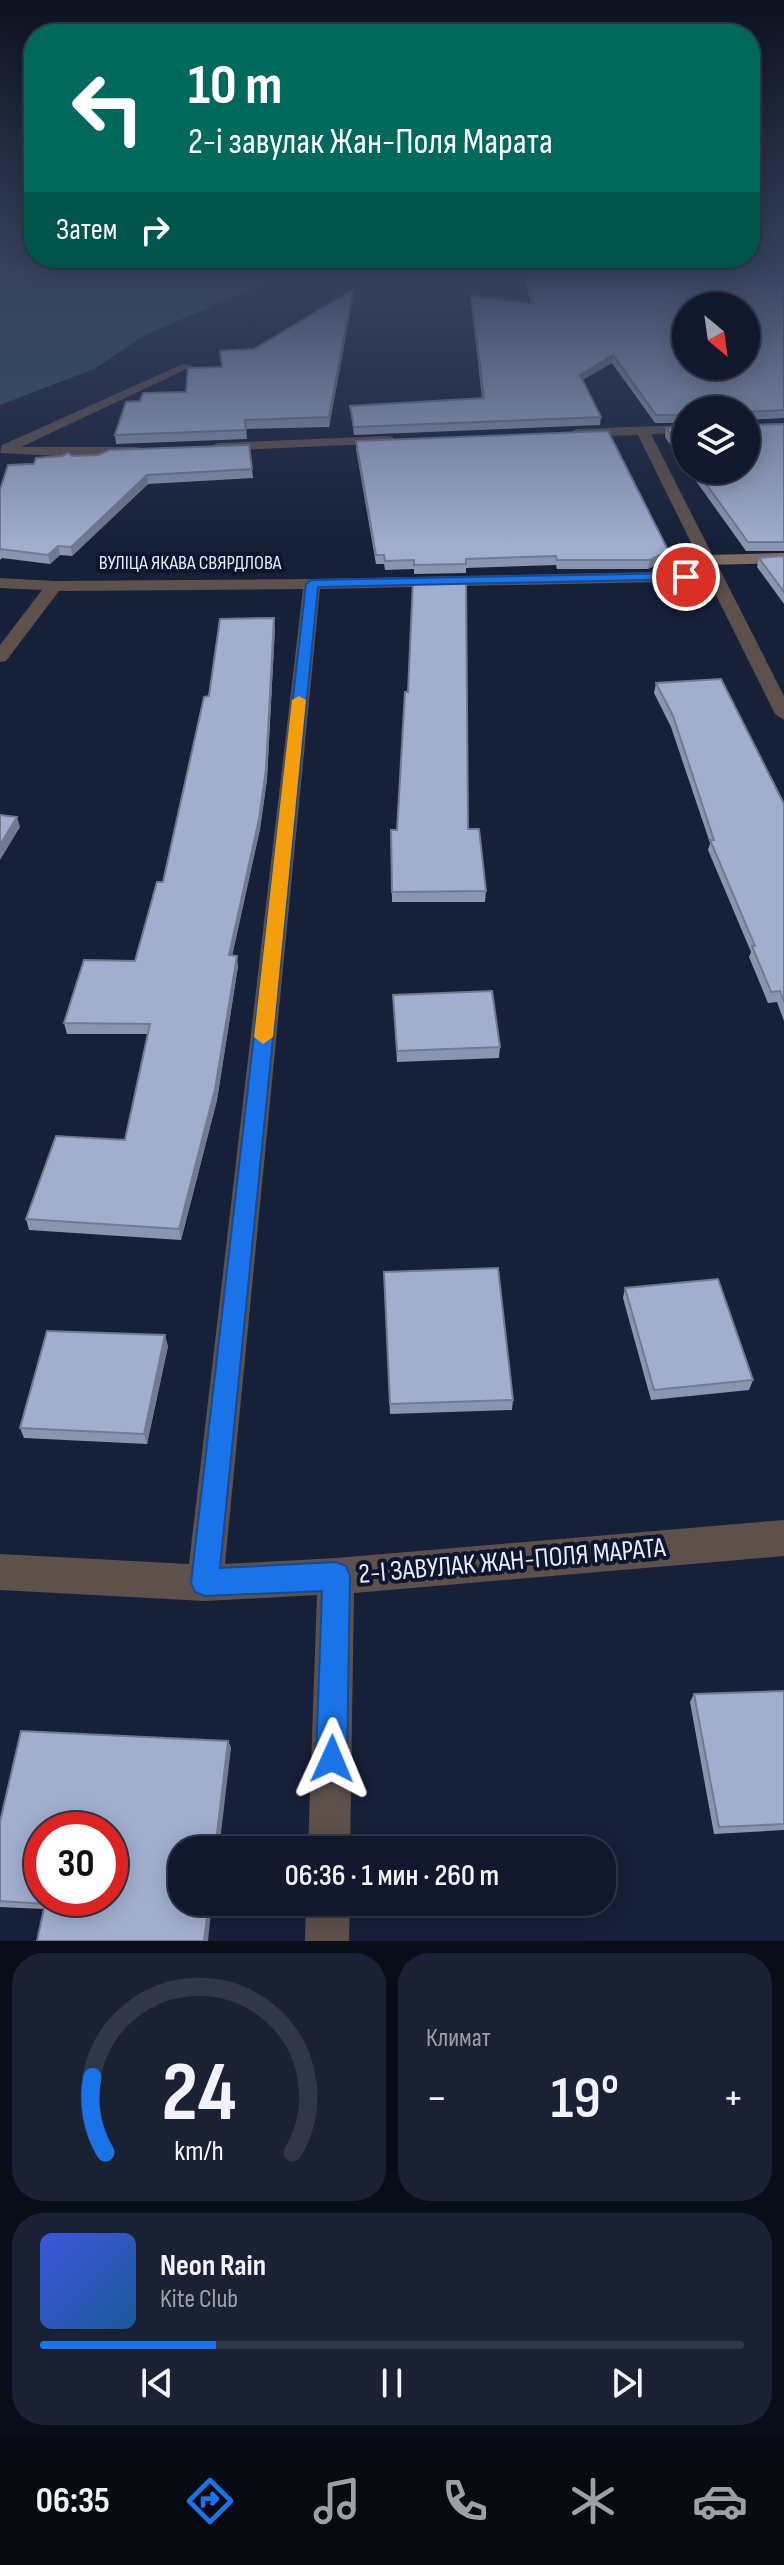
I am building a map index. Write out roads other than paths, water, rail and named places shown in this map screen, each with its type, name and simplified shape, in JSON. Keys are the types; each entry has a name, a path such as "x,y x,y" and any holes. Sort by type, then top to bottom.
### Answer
{"street":[{"path":"2,450 187,366"},
{"path":"564,433 672,429"},
{"path":"642,430 784,714"},
{"path":"204,448 407,440"},
{"path":"2,450 78,453 157,450"},
{"path":"709,560 784,558"},
{"name":"ВУЛІЦА ЯКАВА СВЯРДЛОВА","path":"0,583 54,586 312,584 717,576"},
{"path":"205,1583 312,584"},
{"path":"0,657 54,586"},
{"name":"2-І ЗАВУЛАК ЖАН-ПОЛЯ МАРАТА","path":"0,1572 205,1583 336,1576 784,1538"},
{"path":"329,1836 336,1576"},
{"path":"327,1941 328,1916"}],"water":[{"path":"0,365 101,365 94,369 0,405"}]}
